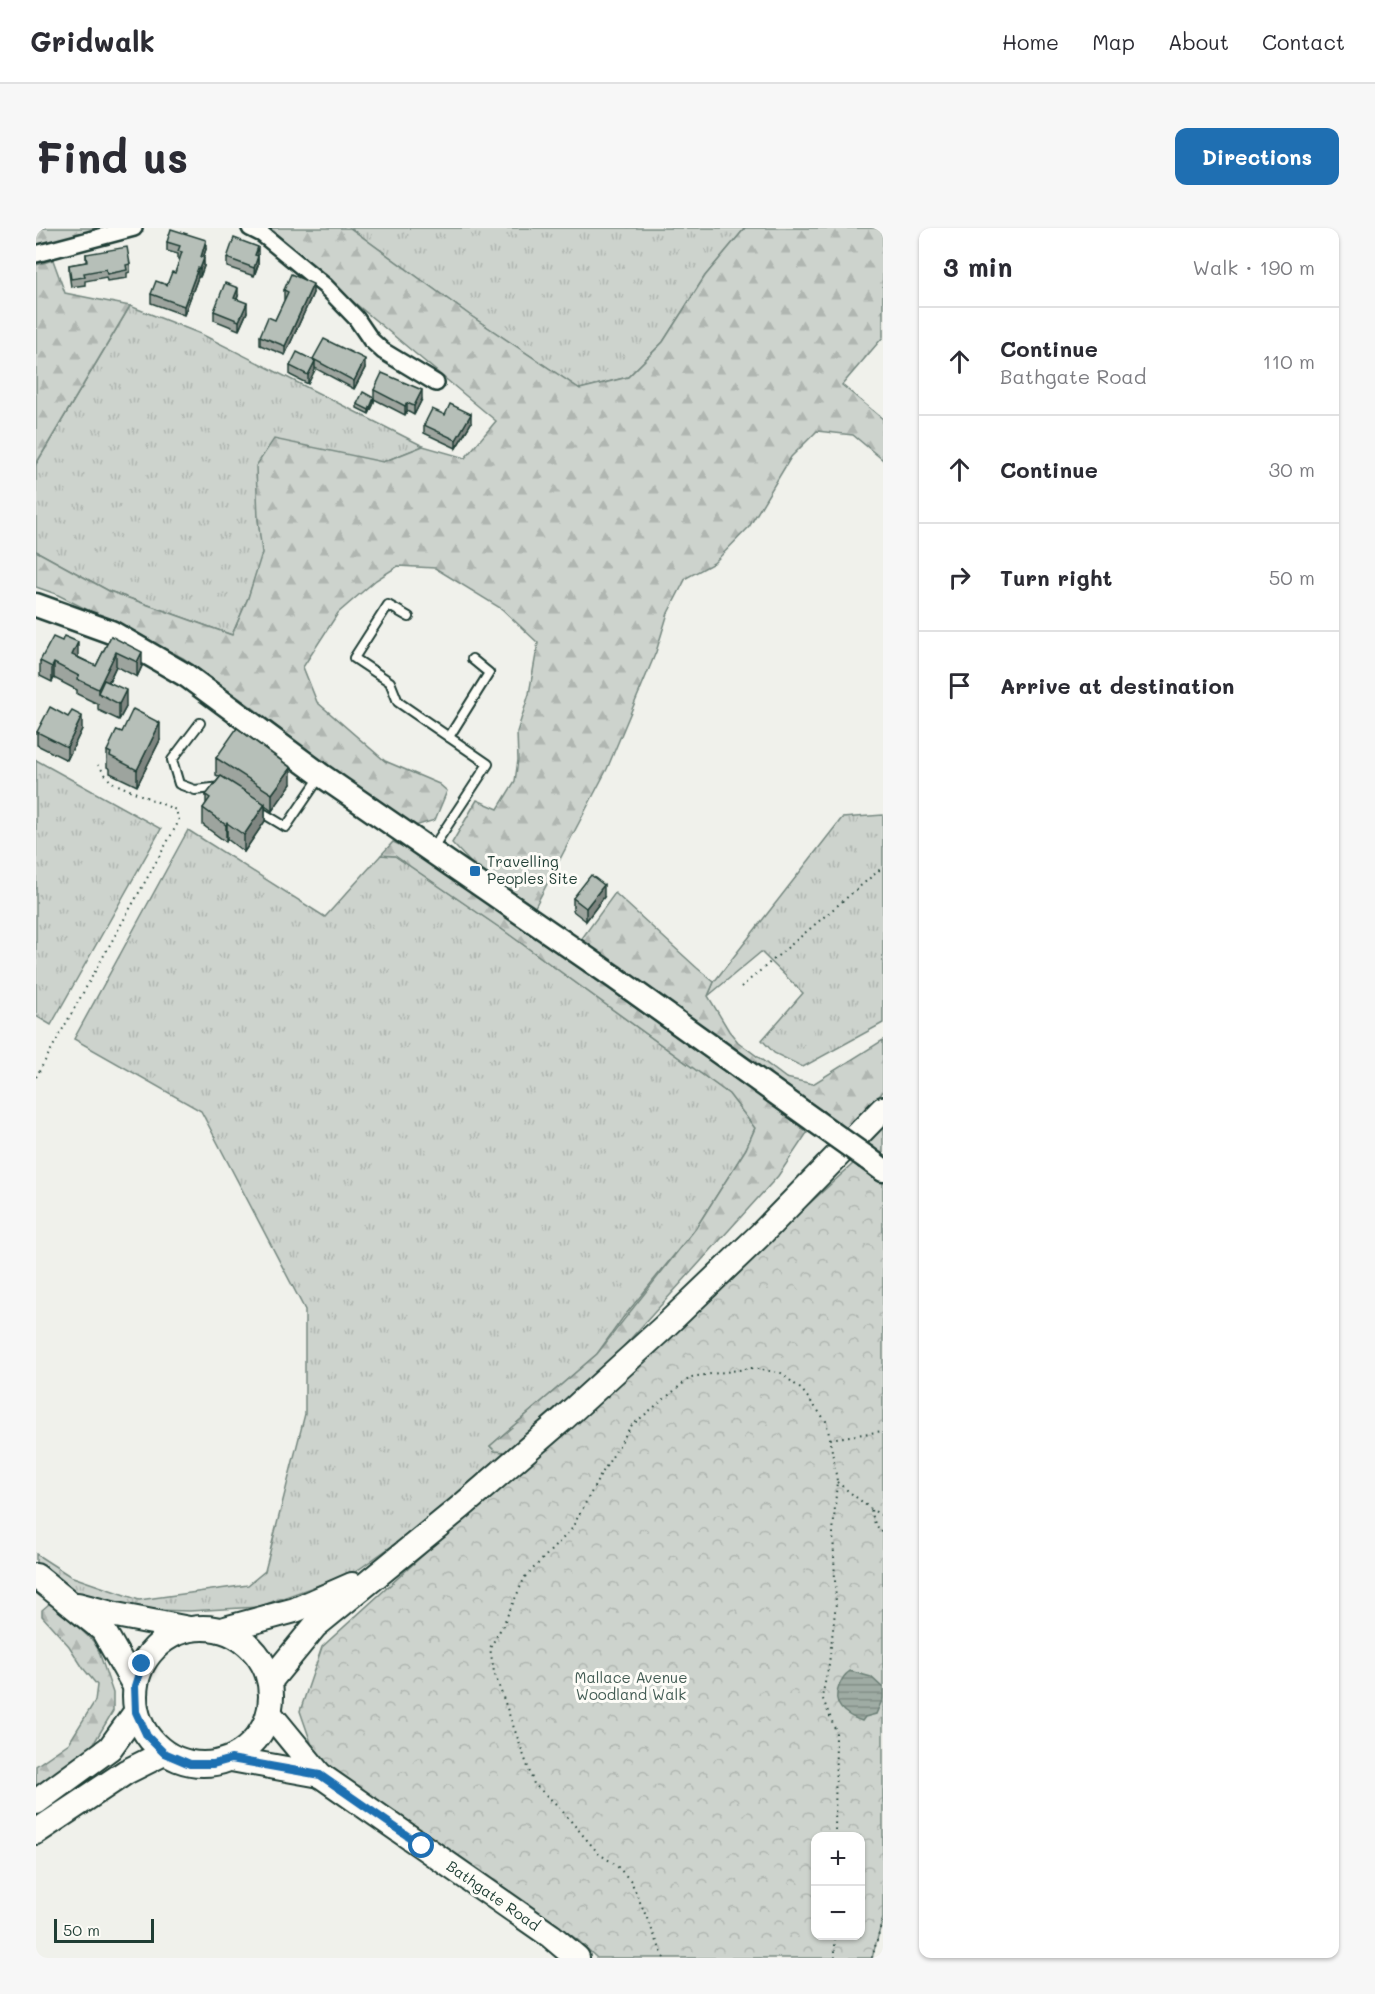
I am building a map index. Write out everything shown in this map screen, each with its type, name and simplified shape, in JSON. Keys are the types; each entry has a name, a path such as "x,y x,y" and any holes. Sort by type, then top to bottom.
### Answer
{"main road":[{"path":"36,605 111,632 187,676 321,776 614,976 875,1164"},
{"path":"270,1681 315,1626 564,1418 663,1328 761,1234 883,1109"},
{"path":"70,1603 116,1615 189,1629 221,1630 295,1611 381,1571"},
{"path":"36,1576 103,1630 135,1686"},
{"path":"189,1629 174,1634 154,1648 142,1664 135,1686 136,1712 147,1736 164,1753 190,1764 213,1764 243,1753 260,1736 270,1714 270,1681 254,1650 243,1640 221,1630"},
{"path":"36,1802 110,1748 136,1712"},
{"name":"Bathgate Road","path":"270,1714 320,1775 551,1936 577,1958"},
{"path":"36,1832 126,1772 164,1753"},
{"name":"Bathgate Road","path":"231,1759 320,1775"}],"street":[{"path":"36,254 134,228"},
{"path":"250,228 262,234 325,286 356,318 371,340 383,351 436,383"}],"lane":[{"path":"409,617 388,605 354,658 390,682 398,702 488,764 431,850"},
{"path":"449,737 489,673 472,659"},
{"path":"200,723 172,760 179,784 195,790 222,787 230,792"},
{"path":"246,802 286,827 321,776"}],"path":[{"path":"36,1077 180,821 176,810 111,782 98,765"},
{"path":"741,987 883,867"},
{"path":"664,1958 631,1881 615,1864 599,1854 558,1806 534,1784 494,1672 490,1648 525,1577 572,1530 599,1478 632,1426 691,1377 752,1368 781,1373 802,1390 826,1421 837,1482 833,1533 836,1603 830,1664 822,1697 836,1731 835,1832"},
{"path":"830,1439 883,1431"},
{"path":"837,1482 883,1516"},
{"path":"871,1509 875,1524 883,1533"},
{"path":"872,1958 883,1917"},
{"path":"835,1940 835,1958"}],"green space":[{"path":"36,228 107,228 36,246"},
{"path":"265,228 350,228 471,316 580,389 628,377 663,342 705,276 745,228 883,228 883,337 842,385 883,419 883,460 853,435 817,431 791,457 749,527 714,563 686,578 668,613 656,652 607,769 535,907 471,863 452,843 477,800 498,809 515,781 518,760 517,732 529,694 538,643 502,609 435,568 398,566 376,580 338,613 303,667 317,702 385,761 439,784 447,791 435,820 415,826 345,780 253,708 183,658 56,594 36,587 36,551 109,591 232,635 248,598 262,553 256,466 274,439 383,462 423,446 465,458 496,421"},
{"path":"350,228 745,228 705,276 663,342 628,377 580,389 471,316"},
{"path":"53,260 65,293 130,306 36,464 36,265"},
{"path":"130,306 201,334 423,446 258,519 263,553 248,598 232,635 109,591 36,551 36,464"},
{"path":"36,760 161,829 51,1025 36,1016"},
{"path":"883,815 883,1023 803,1067 774,1053 762,1040 803,993 761,952 708,996 714,982 842,818"},
{"path":"188,830 325,917 381,855 395,856 503,930 729,1094 755,1128 746,1149 696,1228 622,1319 597,1354 490,1446 495,1451 506,1452 403,1538 355,1572 258,1607 189,1611 118,1609 79,1598 36,1566 36,1554 70,1576 139,1600 248,1585 265,1571 305,1414 305,1310 201,1111 74,1039"},
{"path":"393,842 411,850 781,1110 807,1133 778,1176 624,1346 506,1452 495,1451 490,1446 597,1354 696,1228 746,1149 755,1128 729,1094 503,930 395,856 381,855"},
{"path":"615,893 714,982 708,996 729,1031 738,1042 786,1078 813,1084 883,1040 883,1092 846,1130 703,1026 580,941"},
{"path":"883,1128 883,1157 866,1146"},
{"name":"Mallace Avenue Woodland Walk","path":"854,1163 883,1180 883,1918 872,1958 597,1958 578,1940 316,1757 300,1711 322,1647"},
{"path":"49,1604 55,1606 93,1641 98,1649 113,1693 113,1711 94,1743 65,1772 36,1792 36,1766 69,1743 95,1701 97,1685 69,1646 42,1616 42,1610"}],"shaded area":[{"path":"850,1671 871,1677 883,1688 883,1698 876,1714 865,1717 862,1721 850,1716 838,1704 837,1693 841,1681"}],"building":[{"path":"171,229 206,240 201,257 204,258 184,306 151,294 156,281 167,285 172,272 175,273 182,252 178,251 180,246 167,242"},
{"path":"234,238 258,247 254,268 227,258"},
{"path":"127,247 130,264 126,265 127,270 107,274 106,269 84,273 85,277 71,279 69,265 87,262 86,254"},
{"path":"291,274 313,284 285,346 260,336 268,317 275,320 288,292 284,290"},
{"path":"225,283 238,288 234,298 247,303 239,321 214,311"},
{"path":"324,339 365,359 354,381 313,359"},
{"path":"297,352 315,361 308,375 290,366"},
{"path":"382,373 422,390 414,406 407,403 405,406 374,390"},
{"path":"363,392 374,398 369,410 357,404"},
{"path":"450,404 471,414 456,440 424,425 432,409 445,415"},
{"path":"64,636 78,642 72,655 96,666 111,636 142,652 137,662 116,652 98,689 77,679 79,676 54,663 52,667 40,661 53,637 62,641"},
{"path":"104,680 126,690 119,704 98,693"},
{"path":"50,707 68,717 72,711 82,716 67,747 37,732"},
{"path":"133,709 160,723 137,770 110,756 111,753 107,751 117,730 122,732"},
{"path":"237,728 291,768 272,794 216,758"},
{"path":"221,776 265,804 244,835 203,808 210,798 206,795"},
{"path":"591,875 604,885 586,908 573,898"}],"place":[{"name":"Travelling Peoples Site","path":"475,871"}],"route":[{"path":"142,1664 135,1686 136,1712 147,1736 164,1753 190,1764 213,1764 231,1759 320,1775 422,1846"}]}
